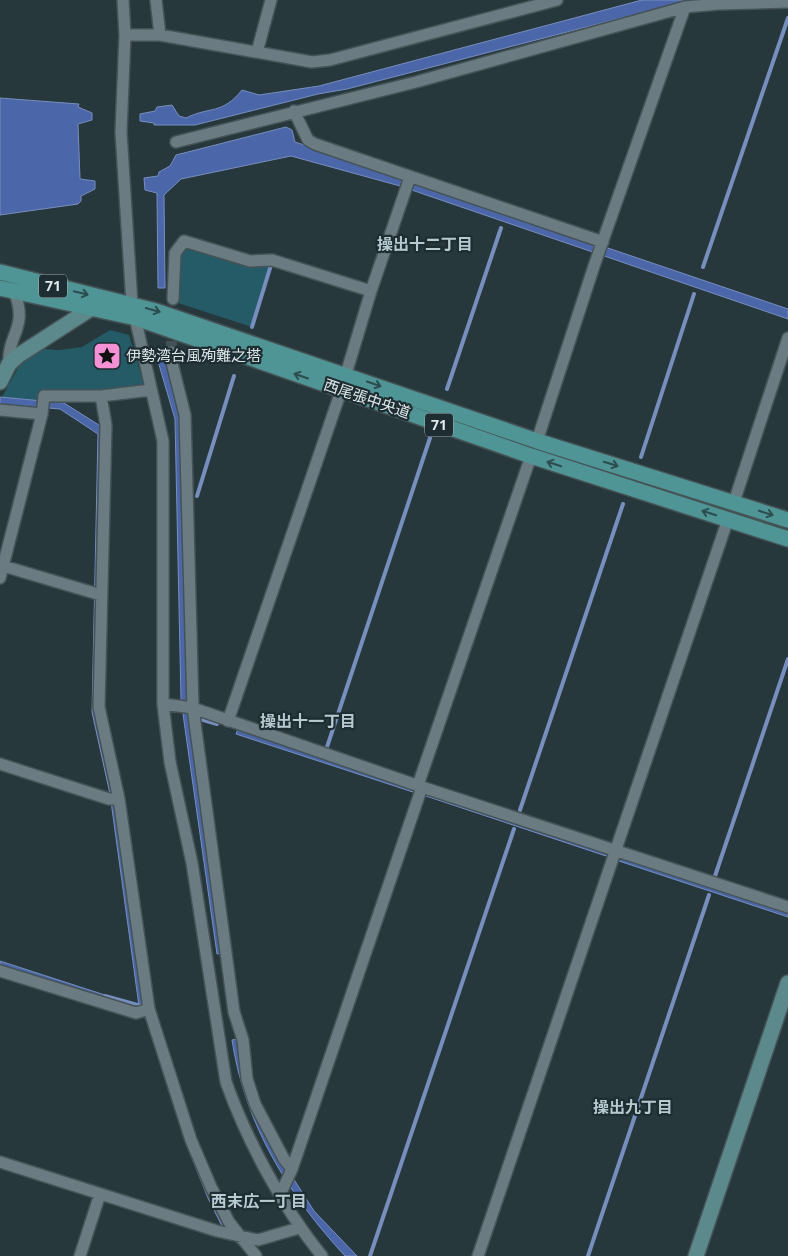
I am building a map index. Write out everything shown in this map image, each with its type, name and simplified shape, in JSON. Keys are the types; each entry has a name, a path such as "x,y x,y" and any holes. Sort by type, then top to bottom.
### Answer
{"main road":[{"name":"西尾張中央道","path":"0,272 106,299 341,391 531,456 788,539"},
{"name":"西尾張中央道","path":"7,290 91,308 134,311 346,374 537,441 788,520"}],"street":[{"path":"123,0 125,35 121,132 134,311 163,441 163,704 170,762 236,1066 236,1110 299,1228 322,1256"},
{"path":"156,0 160,35"},
{"path":"257,52 271,0"},
{"path":"125,35 160,35 312,62 330,60 558,0"},
{"path":"176,142 416,82 685,8 719,4 788,2"},
{"path":"537,441 594,266 685,8"},
{"path":"294,111 308,140 315,144 410,178 603,242"},
{"path":"346,374 371,291 410,178"},
{"path":"173,299 175,253 184,241 250,261 272,260 371,291"},
{"path":"7,290 20,306 20,318 8,355 9,364"},
{"path":"0,382 9,364 19,355 106,299"},
{"path":"734,502 788,338"},
{"path":"171,352 171,359 186,415 193,708 234,1012 243,1040 236,1066"},
{"path":"96,594 1,570 42,414 44,396 101,396 152,390"},
{"path":"228,721 341,391"},
{"path":"101,396 106,426 96,594 99,707 149,1009 191,1140 211,1187 234,1235 256,1256"},
{"path":"0,410 42,414"},
{"path":"280,1195 292,1169 531,456"},
{"path":"478,1256 614,850 728,519"},
{"path":"163,704 193,708 420,786 788,907"},
{"path":"0,764 114,799"},
{"path":"0,970 136,1013 149,1009"},
{"path":"696,1256 788,983"},
{"path":"236,1066 247,1079 255,1104 284,1159 292,1169"},
{"path":"0,1162 234,1235 258,1240 299,1228"},
{"path":"80,1256 100,1194"}],"shaded area":[{"path":"194,247 271,265 252,327 178,303 178,264 180,256 186,249"},
{"path":"110,330 129,335 144,384 102,391 42,392 36,402 2,397 21,363 42,349 59,350 82,347"}],"water":[{"path":"642,0 710,0 679,3 347,89 318,94 195,125 154,125 154,123 140,121 140,114 155,111 157,107 172,105 179,116 186,118 222,107 235,98 242,90 259,95 319,86"},
{"path":"0,98 79,104 78,107 92,113 92,120 78,124 80,179 95,181 95,189 81,196 81,201 78,204 0,215"},
{"path":"286,127 292,130 295,142 788,309 788,319 400,186 291,156 181,179 164,195 165,288 158,288 157,193 145,190 144,178 158,176 159,172 170,166 176,155"},
{"path":"164,355 182,419 187,700 223,953 217,954 181,700 175,419 157,358"},
{"path":"0,397 64,403 102,427 96,643 144,1005 188,1138 253,1256 249,1256 222,1226 208,1198 185,1141 147,1022 139,1006 110,794 92,712 98,434 60,409 0,404"},
{"path":"238,729 414,789 413,792 236,734"},
{"path":"427,792 608,853 606,856 426,796"},
{"path":"620,857 788,914 788,917 619,861"},
{"path":"0,961 108,996 107,999 0,966"},
{"path":"238,1039 242,1073 286,1167 314,1211 357,1256 345,1256 324,1232 305,1208 272,1157 258,1129 238,1071 232,1040"}],"waterway":[{"path":"703,267 788,18"},
{"path":"447,389 501,228"},
{"path":"252,327 271,265"},
{"path":"641,457 694,294"},
{"path":"197,496 234,376"},
{"path":"327,747 430,438"},
{"path":"520,810 623,504"},
{"path":"715,876 788,659"},
{"path":"200,719 217,724"},
{"path":"370,1256 514,829"},
{"path":"588,1256 709,895"},
{"path":"105,996 141,1006"}],"tunnel":[{"path":"171,352 173,299"}],"place":[{"name":"伊勢湾台風殉難之塔","path":"107,356"}],"district":[{"name":"操出十二丁目","path":"425,244"},
{"name":"操出十一丁目","path":"308,721"},
{"name":"操出九丁目","path":"633,1107"},
{"name":"西末広一丁目","path":"259,1201"}]}
